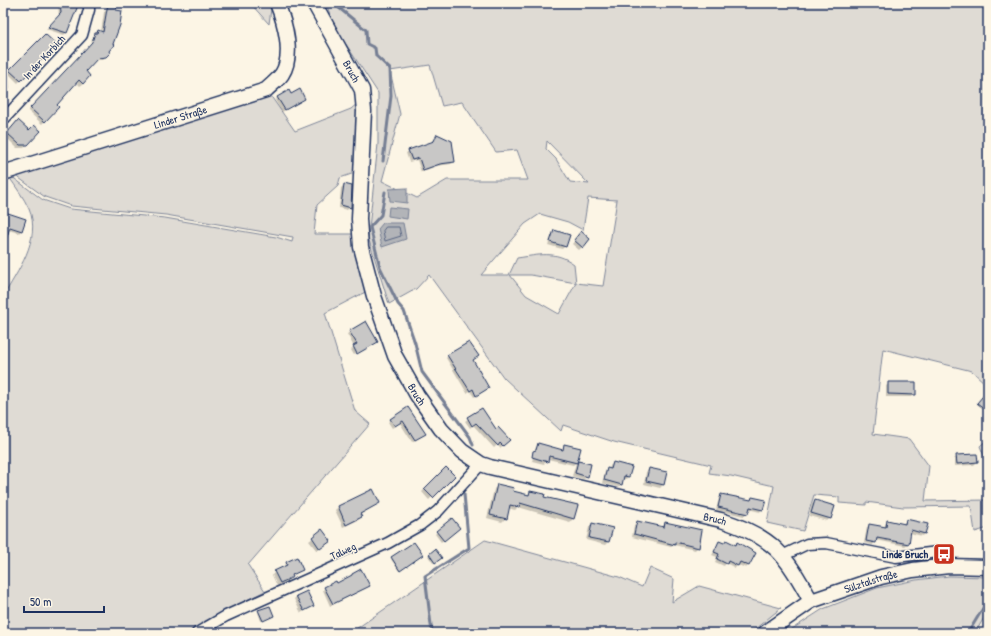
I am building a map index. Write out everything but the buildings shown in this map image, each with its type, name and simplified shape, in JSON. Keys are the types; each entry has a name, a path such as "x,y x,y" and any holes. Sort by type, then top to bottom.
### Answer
{"street":[{"name":"In der Korbich","path":"3,120 82,34 89,10 89,3"},
{"name":"Linder Straße","path":"3,173 266,90 282,74 288,57 284,21 278,3"},
{"name":"Bruch","path":"314,3 362,90 364,111 359,220 361,247 374,296 395,356 417,395 441,429 462,451 481,464 490,467 721,520 740,526 763,538 774,547 798,576 811,601"},
{"name":"Talweg","path":"198,633 226,616 361,556 420,525 438,511 481,464"},
{"path":"782,556 807,544 826,543 896,557 938,552"},
{"name":"Sülztalstraße","path":"765,633 811,601 881,577 912,570 949,566 988,567"}],"shaded area":[{"path":"250,3 269,3 271,9 269,24"},
{"path":"326,3 988,3 988,386 972,371 883,349 873,434 909,439 929,466 925,501 988,500 988,528 975,532 971,506 903,507 866,502 866,505 839,503 839,497 814,495 803,531 767,523 774,486 731,476 709,473 711,465 614,442 563,425 561,431 504,378 429,275 416,289 389,304 368,237 378,144 378,93 334,26","holes":["430,65 442,106 462,102 496,152 517,150 528,180 447,180 417,198 382,181 400,114 390,71","547,141 589,184 570,182 556,159 546,149","588,198 617,200 603,286 576,283 574,264 553,255 533,256 517,258 509,275 481,275 525,224 540,214 568,222 583,230","510,275 531,275 576,283 559,314 526,295"]},
{"path":"268,92 295,131 351,109 365,97 366,169 340,178 338,186 317,205 314,234 362,234 373,288 325,313 355,411 370,424 248,565 265,591 201,623 209,633 3,633 3,297 26,255 32,232 32,220 29,209 9,177 11,176 43,200 70,209 165,218 276,237 292,242 293,237 166,215 71,206 45,197 12,173"},
{"path":"988,439 988,466 980,446"},
{"path":"485,540 619,577 642,587 650,568 674,579 672,602 699,586 781,608 750,633 350,633"},
{"path":"949,576 988,577 988,611 975,633 786,633 823,609 877,588 916,580"}],"water":[{"path":"407,188 407,203 390,201 389,189"},
{"path":"389,207 408,209 407,219 388,216"},
{"path":"383,223 403,223 406,239 382,247 378,229"}],"waterway":[{"path":"333,3 366,30 367,44 375,48 376,56 390,69 391,96 383,161"},
{"path":"385,192 381,215 370,227 380,267 398,304 404,311 415,343 422,372 470,437 473,445"},
{"path":"432,633 425,576 469,548 464,494"},
{"path":"968,633 988,600"}],"place":[{"name":"Linde Bruch","path":"944,554"}]}
